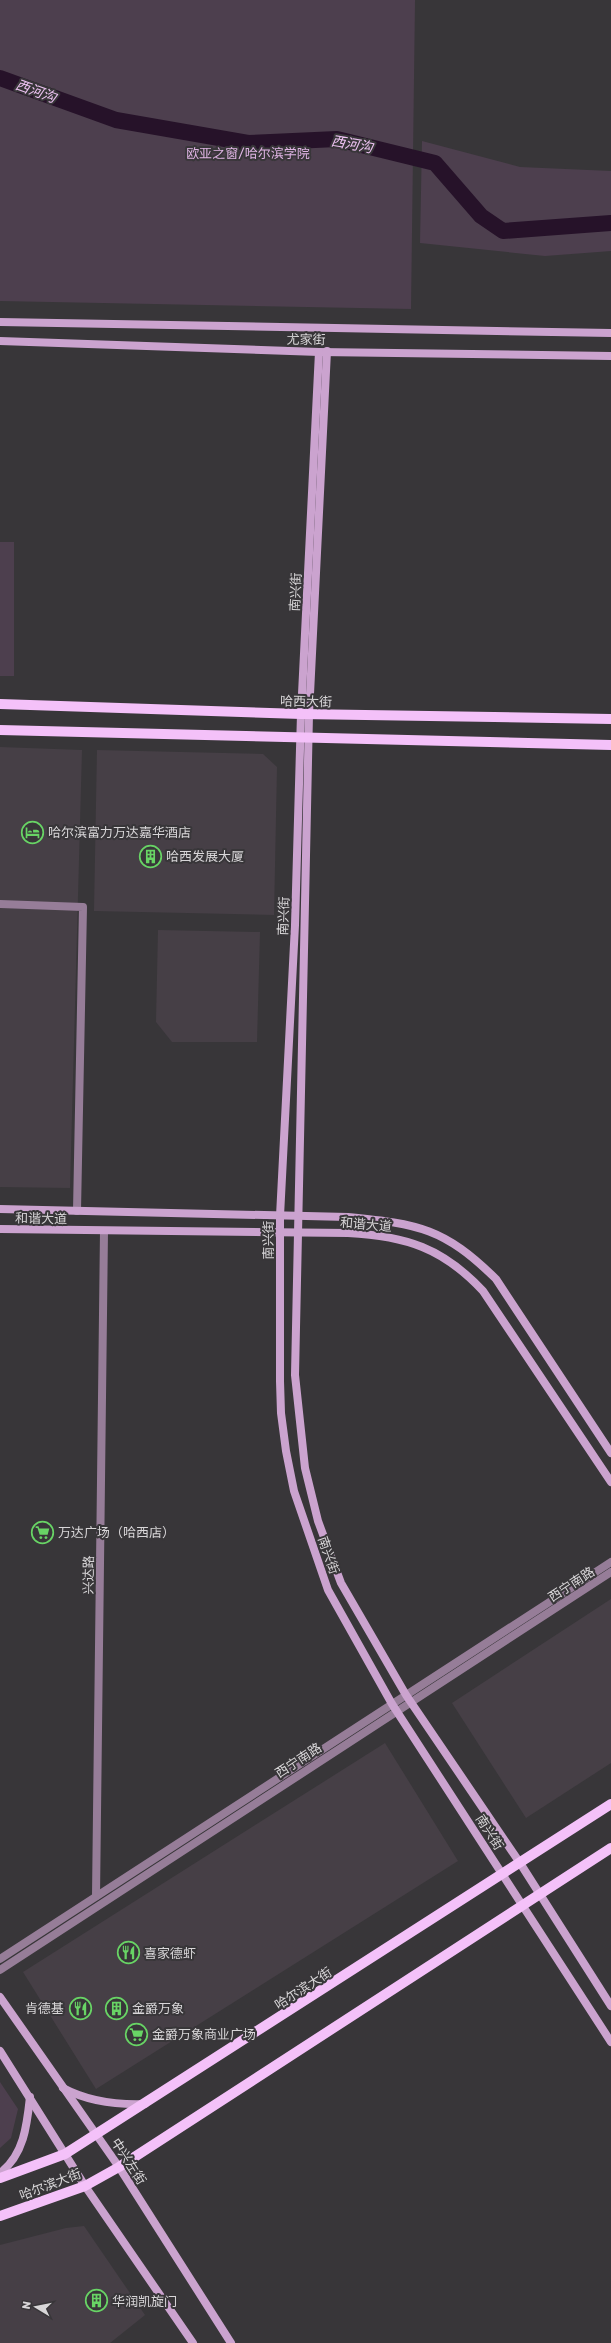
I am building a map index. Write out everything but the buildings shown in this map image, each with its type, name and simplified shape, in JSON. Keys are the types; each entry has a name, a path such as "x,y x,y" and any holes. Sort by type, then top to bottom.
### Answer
{"main road":[{"name":"尤家街","path":"0,322 611,333"},
{"name":"尤家街","path":"0,341 323,351 611,356"},
{"name":"南兴街","path":"323,351 305,714 306,737 299,1233 295,1375 305,1468 318,1521 341,1583 408,1698 520,1863 611,2006"},
{"name":"哈西大街","path":"0,704 305,714 611,719"},
{"path":"0,730 611,745"},
{"name":"南兴街","path":"306,737 280,1216 281,1413 294,1491 328,1590 394,1707 504,1874 611,2042"},
{"name":"和谐大道","path":"0,1209 348,1217 412,1225 442,1237 472,1256 496,1279 611,1453"},
{"name":"和谐大道","path":"0,1230 372,1234 396,1238 423,1246 459,1267 483,1291 611,1482"},
{"name":"哈尔滨大街","path":"0,2178 65,2154 97,2135 611,1804"},
{"name":"哈尔滨大街","path":"0,2216 85,2186 119,2167 611,1848"},
{"name":"中兴左街","path":"0,1997 62,2088 119,2167 231,2343"},
{"path":"0,2051 85,2186 192,2343"},
{"path":"62,2088 90,2100 113,2104 147,2104"},
{"path":"0,2173 12,2162 22,2143 26,2129 30,2097"}],"street":[{"path":"0,904 83,907 77,1211"},
{"name":"兴达路","path":"96,1896 104,1231"},
{"name":"西宁南路","path":"408,1698 611,1562"},
{"name":"西宁南路","path":"0,1959 96,1896 408,1698 611,1572"},
{"name":"西宁南路","path":"0,1970 394,1707"}],"shaded area":[{"path":"0,747 82,750 70,1188 0,1187"},
{"path":"97,750 263,754 277,767 274,915 94,911"},
{"path":"158,930 260,932 257,1042 172,1042 156,1022"},
{"path":"611,1599 611,1763 526,1818 452,1703"},
{"name":"金爵万象","path":"385,1743 458,1861 96,2089 23,1972"},
{"path":"84,2226 145,2315 110,2343 0,2343 0,2245 66,2228"}],"green space":[{"name":"欧亚之窗/哈尔滨学院","path":"0,0 415,0 411,309 0,301"},
{"path":"422,141 520,167 611,171 611,251 545,256 420,243"},
{"path":"0,542 14,542 14,676 0,676"},
{"path":"0,2082 18,2109 11,2138 0,2148"}],"waterway":[{"name":"西河沟","path":"0,78 116,120 248,143 337,139 435,163 481,216 503,231 611,223"}],"place":[{"name":"哈尔滨富力万达嘉华酒店","path":"33,832"},
{"name":"哈西发展大厦","path":"150,856"},
{"name":"万达广场（哈西店）","path":"43,1532"},
{"name":"喜家德虾","path":"128,1953"},
{"name":"肯德基","path":"80,2008"},
{"name":"金爵万象","path":"116,2008"},
{"name":"金爵万象商业广场","path":"137,2034"},
{"name":"华润凯旋门","path":"96,2301"}]}
